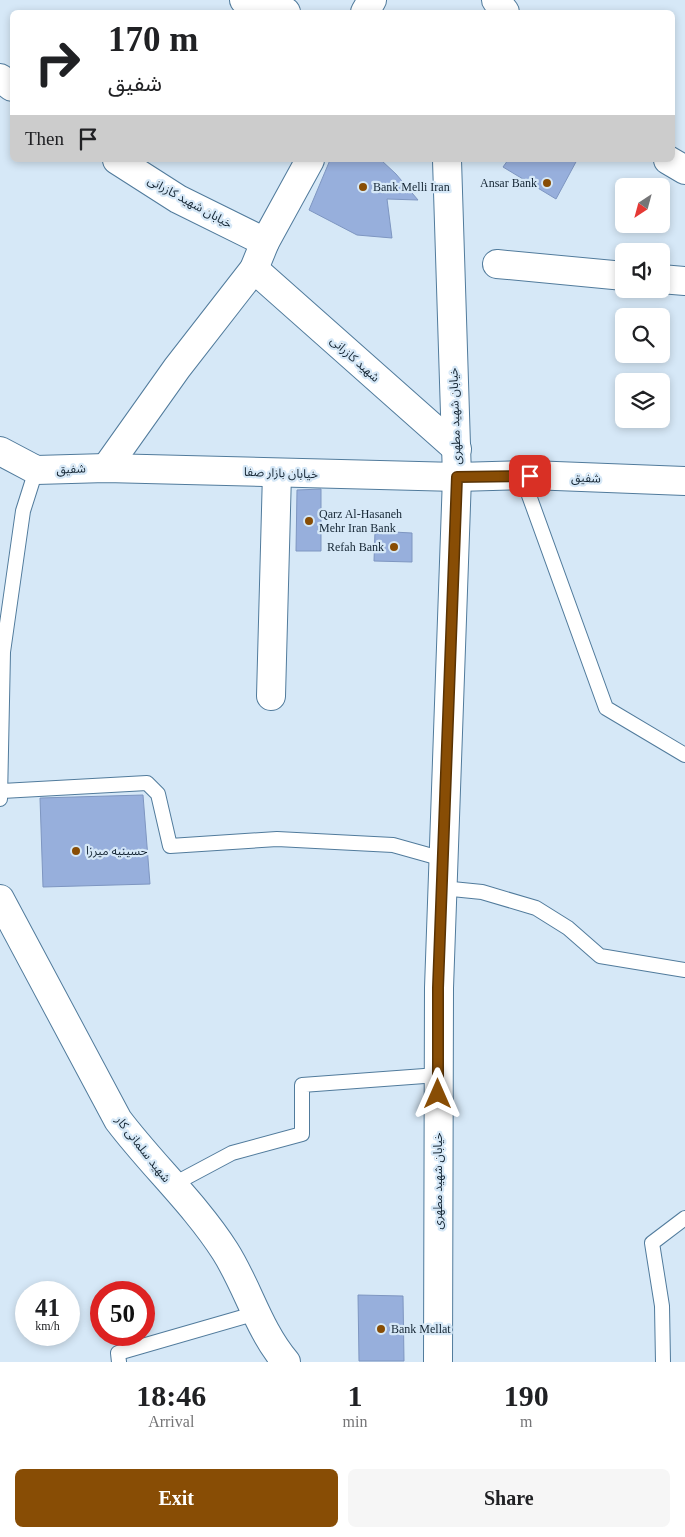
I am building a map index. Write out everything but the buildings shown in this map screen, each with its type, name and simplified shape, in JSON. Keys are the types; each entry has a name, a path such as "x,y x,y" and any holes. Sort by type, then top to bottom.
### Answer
{"street":[{"path":"244,0 279,10"},
{"name":"خیابان شهید کازرانی","path":"119,162 178,199 266,242"},
{"path":"106,468 177,368 254,269 266,242 309,162"},
{"name":"خیابان شهید مطهری","path":"438,1362 438,1075 442,888 457,477 447,162"},
{"path":"671,162 685,170"},
{"path":"497,264 615,275"},
{"name":"شهید کازرانی","path":"254,269 457,449"},
{"path":"670,280 685,281"},
{"path":"0,451 36,470"},
{"name":"شفیق","path":"36,470 106,468"},
{"name":"خیابان بازار صفا","path":"106,468 457,477"},
{"path":"271,696 277,472"},
{"name":"شفیق","path":"457,477 522,476 685,481"},
{"name":"شهید سلمانی کار","path":"0,899 118,1120 198,1214 225,1252 273,1347 286,1362"}],"lane":[{"path":"36,470 22,511 3,652 1,796 146,783 158,794 170,846 278,839 394,845 443,859"},
{"path":"522,476 606,708 685,755"},
{"path":"442,888 482,892 536,908 568,928 600,956 685,970"},
{"path":"172,1185 232,1152 302,1134 302,1085 438,1075"},
{"path":"663,1362 662,1306 652,1243 685,1218"},
{"path":"119,1362 118,1353 256,1313"}],"place":[{"name":"Ansar Bank","path":"547,183"},
{"name":"Bank Melli Iran","path":"363,187"},
{"name":"Qarz Al-Hasaneh Mehr Iran Bank","path":"309,521"},
{"name":"Refah Bank","path":"394,547"},
{"name":"حسینیه میرزا","path":"76,851"},
{"name":"Bank Mellat","path":"381,1329"}],"route":[{"path":"438,1094 438,988 457,477 530,476"}]}
